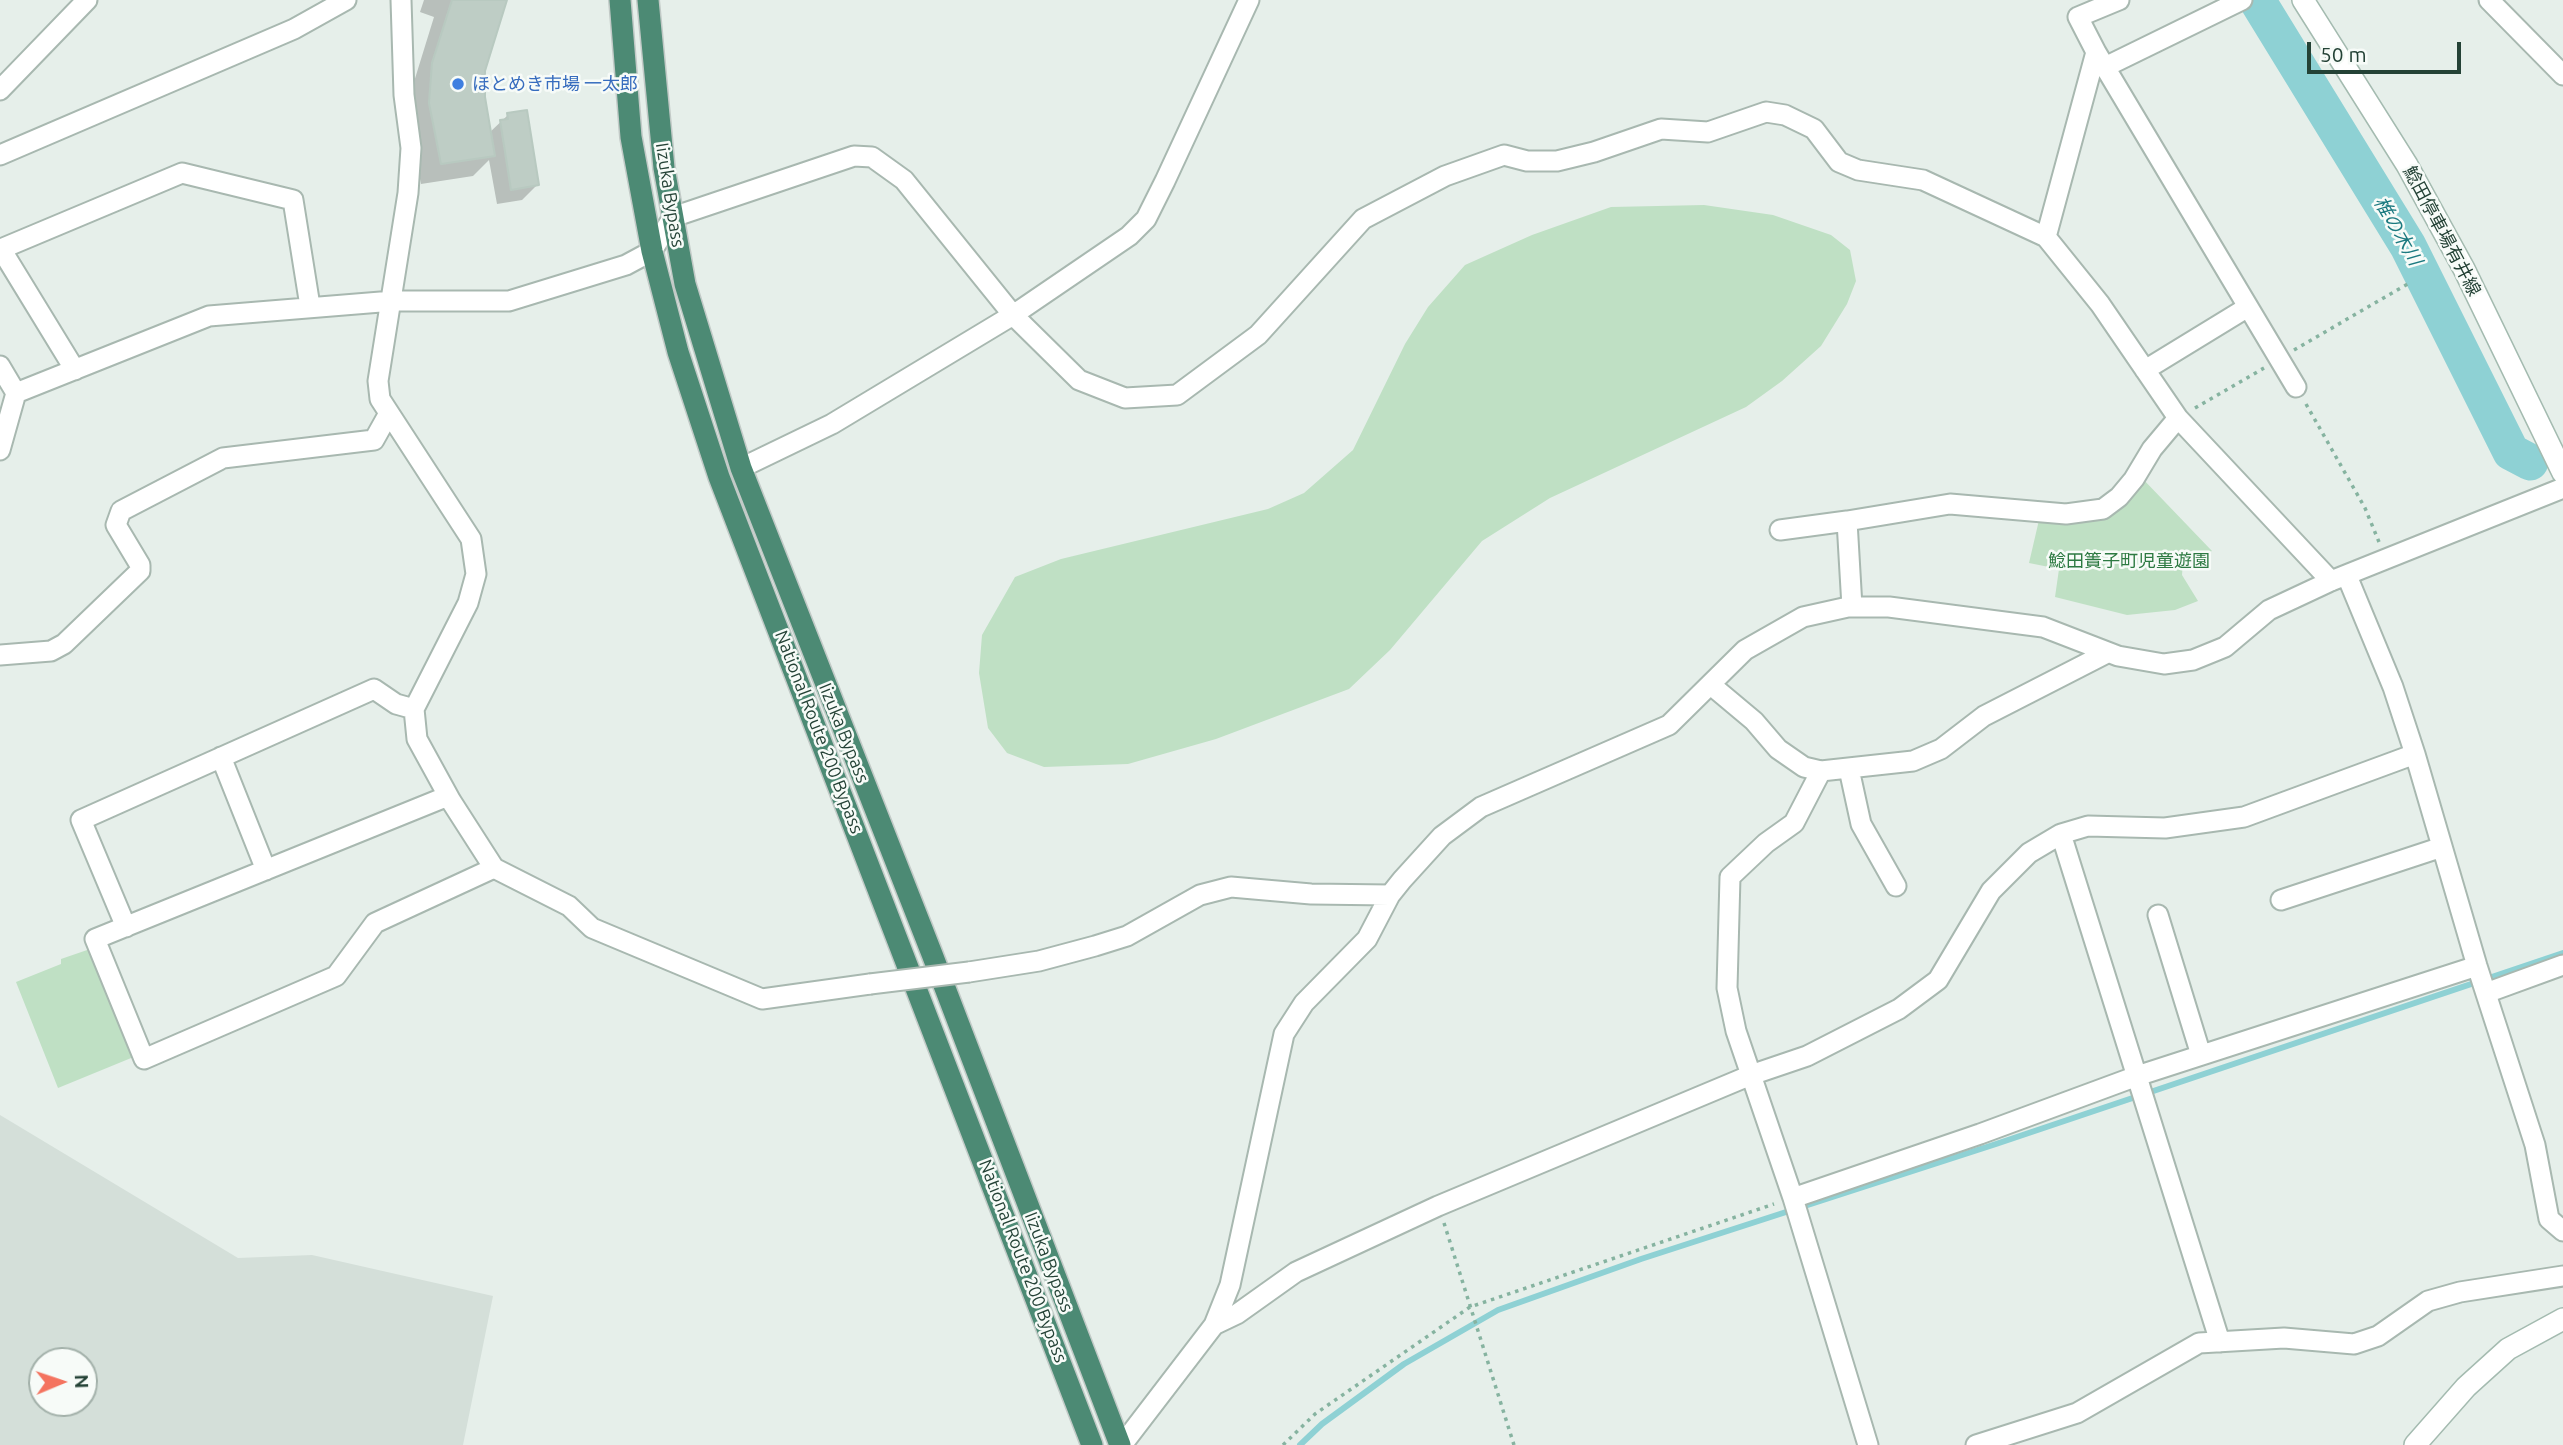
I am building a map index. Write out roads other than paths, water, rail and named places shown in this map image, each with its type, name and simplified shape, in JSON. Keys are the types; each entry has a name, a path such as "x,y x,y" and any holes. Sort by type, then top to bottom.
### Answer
{"highway":[{"name":"National Route 200 Bypass","path":"620,0 631,138 652,251 678,352 719,477 1091,1442"},
{"name":"Iizuka Bypass","path":"648,0 664,168 685,284 741,468 1121,1445"}],"main road":[{"name":"鯰田停車場有井線","path":"2303,0 2407,165 2458,257 2563,473"},
{"path":"2414,1445 2466,1387 2508,1349 2563,1319"}],"street":[{"path":"0,90 87,0"},
{"path":"0,155 294,29 346,0"},
{"path":"401,0 404,95 411,148 408,193 393,301 378,381 380,399 388,415 406,437 471,539 476,574 468,603 414,709 417,739 448,796 494,868 569,906 592,928 762,999 1039,961 1127,936 1200,895 1231,887 1311,894 1390,895"},
{"path":"741,468 832,424 1013,315 1113,249 1146,219 1249,0"},
{"path":"2119,0 2078,17 2296,387"},
{"path":"2046,237 2101,60 2242,0"},
{"path":"2489,0 2563,75"},
{"path":"16,393 209,316 393,301 509,301 605,274 652,251 673,216 854,156 872,157 904,180 1013,315 1079,380 1125,398 1177,395 1258,335 1363,219 1446,176 1504,155 1527,161 1557,160 1594,152 1661,129 1708,132 1766,111 1785,115 1814,129 1839,162 1858,170 1923,180 2046,237 2100,304 2178,418 2339,579 2393,687 2477,966 2535,1144 2549,1219 2563,1231"},
{"path":"75,370 1,249 182,173 293,200 310,306"},
{"path":"2145,370 2248,307"},
{"path":"0,366 16,393 0,450"},
{"path":"0,655 51,651 64,644 140,570 140,565 116,525 121,511 223,458 374,440 388,415"},
{"path":"1780,530 1950,505 2066,514 2103,509 2119,497 2134,479 2152,449 2178,418"},
{"path":"1121,1445 1214,1325 1230,1285 1284,1034 1304,1003 1367,939 1390,895 1442,836 1481,807 1669,725 1745,650 1803,617 1852,607 1889,607 2043,627 2107,653 2164,664 2193,660 2225,647 2269,610 2563,488"},
{"path":"1847,521 1852,607"},
{"path":"1712,685 1754,721 1778,749 1804,767 1821,771 1849,769 1913,761 1941,749 1984,716 2107,653"},
{"path":"126,927 81,820 374,689 397,704 414,709"},
{"path":"1214,1325 1237,1314 1296,1272 1438,1206 1751,1076 1807,1056 1899,1009 1938,981 1991,891 2029,853 2062,834 2088,826 2165,828 2244,817 2415,754"},
{"path":"221,757 266,870"},
{"path":"1849,769 1861,824 1896,886"},
{"path":"1821,771 1794,823 1766,843 1730,877 1727,988 1751,1076 1793,1198 1868,1445"},
{"path":"448,796 95,939 144,1059 336,976 375,923 494,868"},
{"path":"2062,834 2220,1342"},
{"path":"2281,900 2442,847"},
{"path":"2158,915 2201,1055"},
{"path":"2486,993 2563,965"},
{"path":"1793,1198 1980,1134 2137,1076 2477,966"},
{"path":"1976,1445 2077,1413 2106,1399 2183,1350 2199,1343 2284,1338 2354,1344 2378,1336 2428,1301 2460,1292 2563,1276"}],"waterway":[{"name":"椎の木川","path":"2257,0 2408,246 2511,452 2530,462"},
{"path":"1300,1445 1322,1424 1404,1364 1498,1310 1641,1259 1996,1144 2563,953"}],"place":[{"name":"ほとめき市場 一太郎","path":"458,84"}],"park label":[{"name":"鯰田簀子町児童遊園","path":"2129,561"}]}
